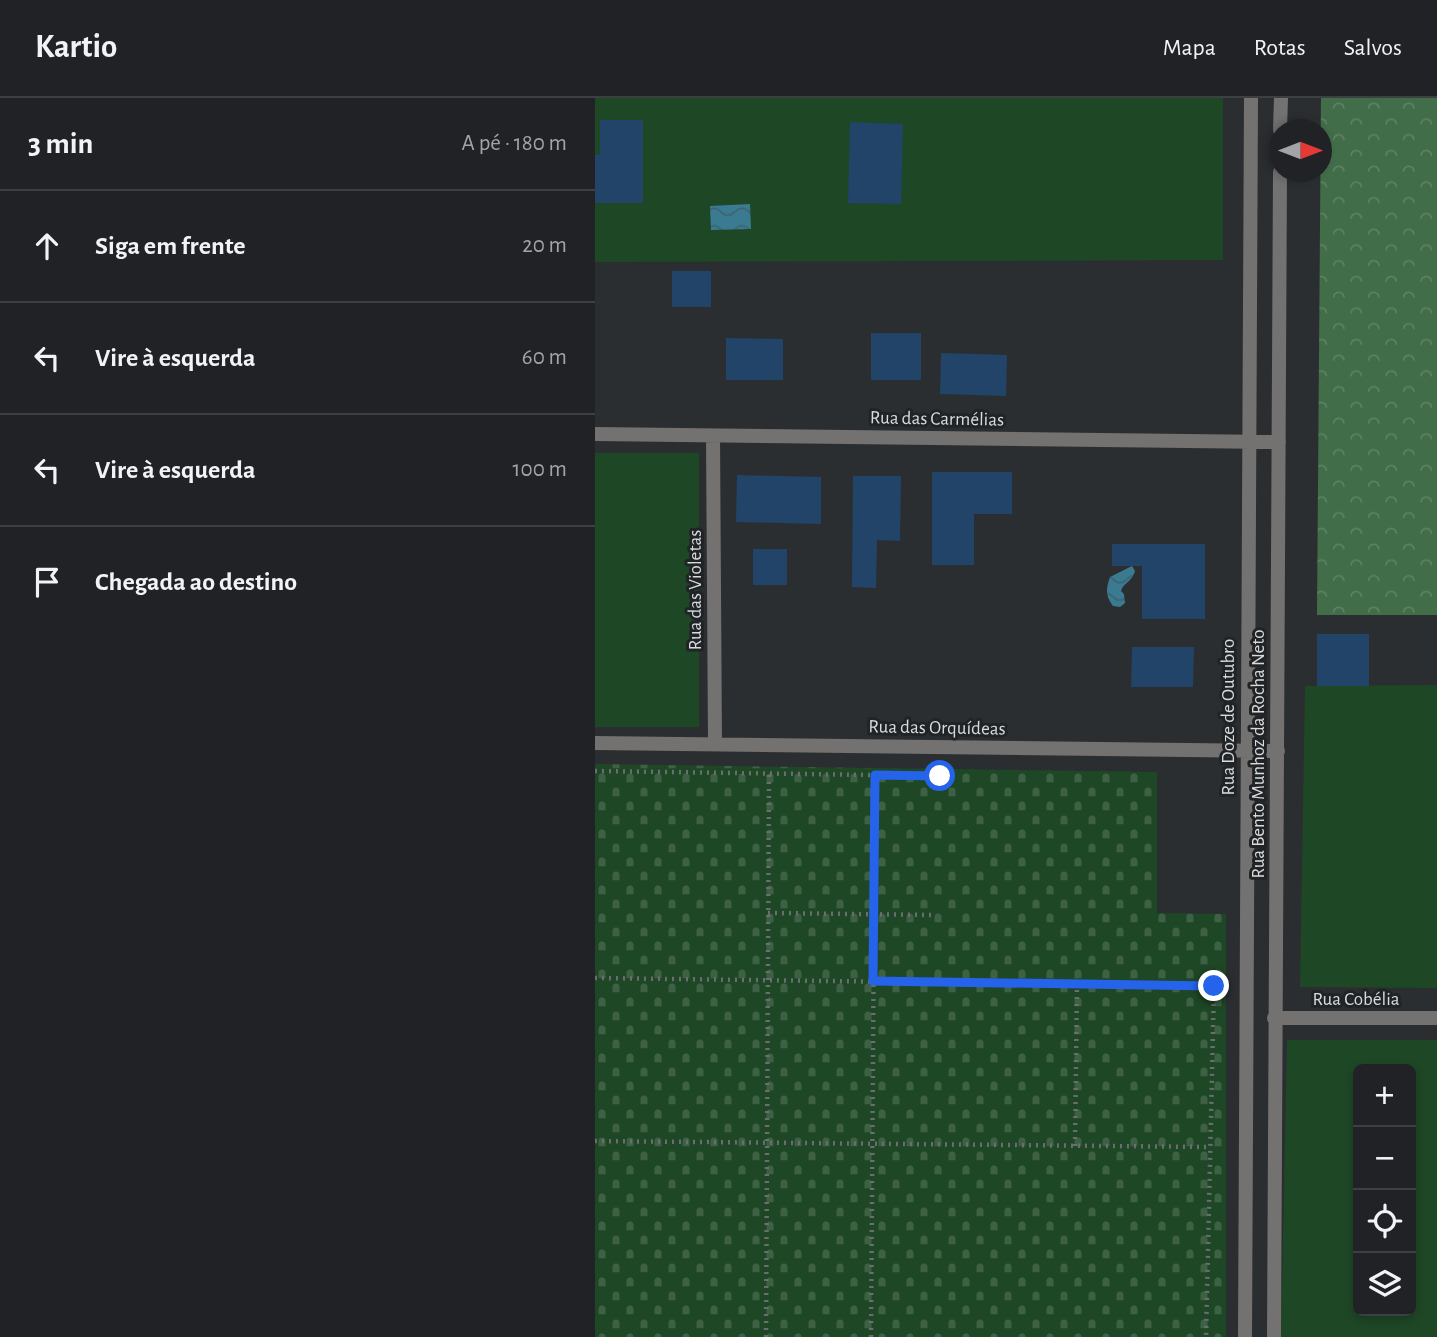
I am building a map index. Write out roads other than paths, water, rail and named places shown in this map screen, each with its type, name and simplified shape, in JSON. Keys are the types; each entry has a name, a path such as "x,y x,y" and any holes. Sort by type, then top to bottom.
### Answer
{"street":[{"name":"Rua Doze de Outubro","path":"1245,1337 1251,98"},
{"path":"1280,98 1280,119"},
{"name":"Rua Bento Munhoz da Rocha Neto","path":"1274,1337 1280,182"},
{"name":"Rua das Carmélias","path":"595,434 1279,442"},
{"name":"Rua das Violetas","path":"713,436 715,744"},
{"name":"Rua das Orquídeas","path":"595,743 1278,751"},
{"name":"Rua Cobélia","path":"1274,1018 1437,1018"}],"water":[{"path":"750,204 751,229 711,230 710,206"},
{"path":"1132,566 1134,575 1121,591 1125,603 1120,607 1113,606 1107,592 1110,577"}]}
